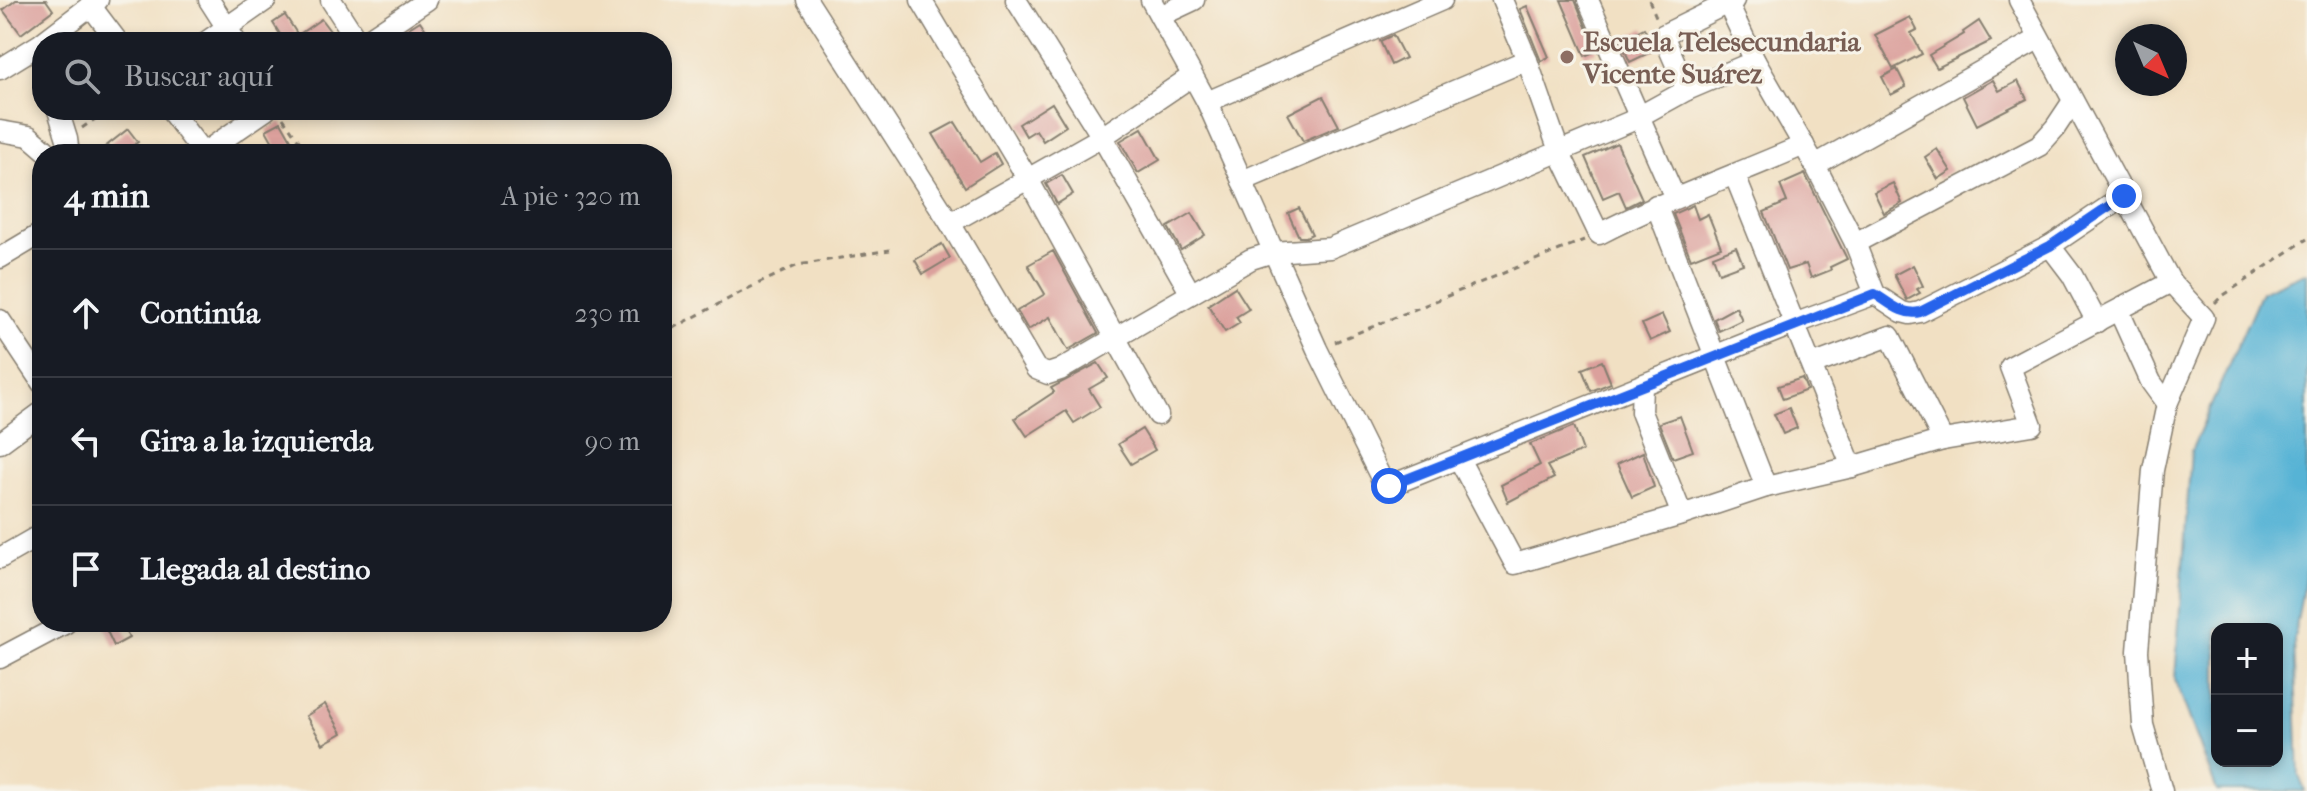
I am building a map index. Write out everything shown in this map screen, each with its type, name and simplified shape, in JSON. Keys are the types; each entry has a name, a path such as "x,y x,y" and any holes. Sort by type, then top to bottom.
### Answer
{"street":[{"path":"209,0 230,32"},
{"path":"235,32 266,0"},
{"path":"331,0 352,32"},
{"path":"379,32 427,0"},
{"path":"807,0 950,223 1036,369 1048,374 1251,259 1273,252 1330,248 1639,116 1687,90 1755,61"},
{"path":"921,0 1028,179 1158,415"},
{"path":"1016,0 1102,137 1191,294"},
{"path":"1194,0 1156,8 1207,102 1317,349 1382,480 1389,486 1875,294"},
{"path":"1207,102 1442,0"},
{"path":"1502,0 1559,151 1599,234 1666,201 1735,176 1804,145"},
{"path":"1588,0 1639,116 1715,355 1766,487"},
{"path":"2019,0 2171,282 2204,318 2167,404 2153,470 2138,651 2143,725 2162,791"},
{"path":"1687,90 1663,35 1730,1 1755,61 1815,165 1855,243 1875,294 1910,314 1920,312 2050,246 2124,196"},
{"path":"59,32 94,2 112,32"},
{"path":"1815,165 2038,39"},
{"path":"0,69 32,53"},
{"path":"1242,181 1527,60"},
{"path":"950,223 1102,137 1192,76"},
{"path":"1855,243 2039,146 2073,101"},
{"path":"61,120 67,144"},
{"path":"178,120 196,144"},
{"path":"217,144 252,120"},
{"path":"0,131 29,136 38,144"},
{"path":"1735,176 1852,467"},
{"path":"0,258 32,239"},
{"path":"2050,246 2072,275 2097,322"},
{"path":"1459,459 1515,564 1766,487 1852,467 1943,440 2032,425 2010,367 2171,282"},
{"path":"2119,311 2151,382 2167,404"},
{"path":"0,320 32,368"},
{"path":"1812,365 1890,336 1943,440"},
{"path":"1642,386 1641,412 1682,515"},
{"path":"0,443 32,419"},
{"path":"0,558 32,540"},
{"path":"0,658 49,632"}],"path":[{"path":"70,144 97,120"},
{"path":"285,120 301,144"},
{"path":"1317,349 1599,234"},
{"path":"2204,318 2221,297 2307,239"},
{"path":"672,329 798,265 890,250"}],"water":[{"path":"2307,272 2307,565 2294,639 2299,776 2305,791 2217,791 2175,679 2191,451 2261,292"}],"building":[{"path":"16,0 46,0 53,10 21,34 3,10"},
{"path":"1561,0 1575,0 1596,51 1585,56"},
{"path":"1527,6 1549,57 1541,61 1520,9"},
{"path":"285,15 296,32 279,32 273,23"},
{"path":"1910,17 1917,30 1911,33 1922,54 1893,69 1875,35"},
{"path":"321,19 331,32 302,32"},
{"path":"420,21 427,32 403,32"},
{"path":"1979,21 1991,41 1937,68 1929,55"},
{"path":"1644,28 1655,50 1630,62 1620,40"},
{"path":"1393,35 1405,58 1391,65 1380,41"},
{"path":"1897,69 1906,87 1891,95 1882,77"},
{"path":"1993,80 1999,91 2018,81 2027,99 1977,125 1963,97"},
{"path":"1323,96 1339,126 1303,141 1288,114"},
{"path":"1052,103 1066,126 1043,141 1036,130 1026,136 1019,124"},
{"path":"281,122 293,144 274,144 266,130"},
{"path":"955,122 980,162 995,153 1001,164 965,187 933,134"},
{"path":"1142,128 1160,160 1138,173 1120,141"},
{"path":"128,129 138,142 135,144 109,144"},
{"path":"1617,143 1642,199 1626,207 1619,191 1603,198 1585,157"},
{"path":"1937,149 1951,171 1938,179 1925,157"},
{"path":"1805,174 1847,259 1811,278 1806,264 1787,270 1764,212 1787,202 1780,185"},
{"path":"1062,175 1073,194 1057,204 1046,184"},
{"path":"1893,183 1902,203 1884,213 1874,192"},
{"path":"1693,205 1698,219 1708,214 1721,247 1691,259 1673,214"},
{"path":"1299,208 1312,234 1306,237 1299,237 1288,213"},
{"path":"1192,213 1205,235 1181,250 1168,227"},
{"path":"942,244 950,258 923,274 915,260"},
{"path":"1736,247 1743,264 1719,273 1713,256"},
{"path":"1053,251 1098,333 1068,350 1050,317 1028,330 1017,311 1045,294 1028,265"},
{"path":"1913,265 1923,286 1917,289 1920,293 1907,300 1894,275"},
{"path":"1235,287 1249,309 1236,317 1240,323 1225,332 1208,305"},
{"path":"1736,307 1742,320 1719,331 1714,319"},
{"path":"1662,315 1670,332 1650,341 1642,324"},
{"path":"1602,361 1611,383 1591,391 1582,369"},
{"path":"1098,363 1108,378 1089,389 1100,407 1074,423 1066,411 1027,436 1015,418 1054,392 1051,388"},
{"path":"1802,378 1807,390 1783,399 1778,386"},
{"path":"1789,408 1797,428 1783,434 1774,414"},
{"path":"1680,416 1693,451 1673,458 1659,423"},
{"path":"1574,426 1583,451 1547,466 1554,478 1508,502 1501,485 1540,465 1530,444"},
{"path":"1142,429 1155,450 1131,464 1118,444"},
{"path":"1643,452 1654,487 1632,497 1617,464"},
{"path":"107,632 126,632 129,638 114,646"},
{"path":"325,704 342,733 323,744 306,716"}],"place":[{"name":"Escuela Telesecundaria Vicente Suárez","path":"1567,57"}],"route":[{"path":"1389,486 1875,294 1902,312 1920,312 2050,246 2124,196"}]}
